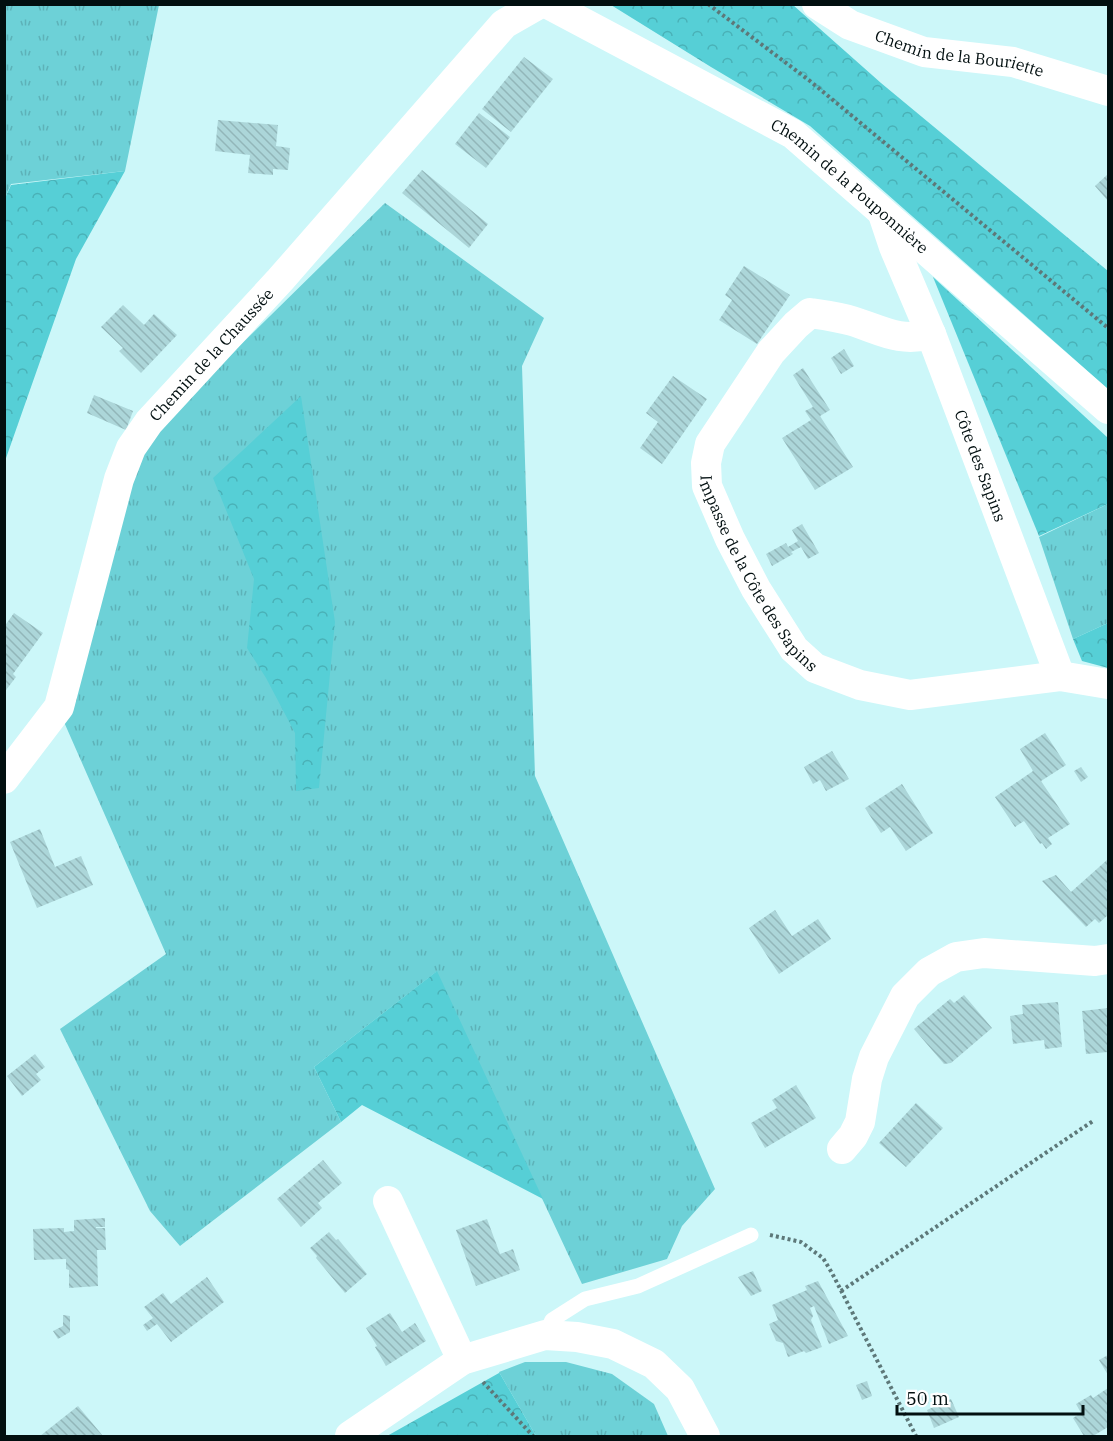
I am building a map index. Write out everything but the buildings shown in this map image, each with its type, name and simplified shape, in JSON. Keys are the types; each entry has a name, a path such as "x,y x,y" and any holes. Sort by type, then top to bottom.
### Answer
{"street":[{"name":"Chemin de la Bouriette","path":"817,4 850,25 924,52 1013,62 1108,91"},
{"name":"Chemin de la Pouponnière","path":"552,6 793,134 1108,410"},
{"name":"Chemin de la Chaussée","path":"4,779 59,707 119,479 131,448 149,422 280,280 504,24 552,6"},
{"name":"Côte des Sapins","path":"882,211 1060,676"},
{"name":"Impasse de la Côte des Sapins","path":"931,334 896,337 850,320 810,313 771,352 710,444 706,463 707,486 730,539 756,589 794,649 815,668 860,685 910,695 1060,676"},
{"path":"1060,676 1108,684"},
{"path":"842,1149 853,1136 860,1122 867,1079 874,1057 905,996 929,972 956,957 984,952 1095,961 1108,959"},
{"path":"388,1201 462,1360"},
{"path":"350,1437 462,1360 545,1335 577,1336 613,1344 654,1364 680,1389 705,1437"}],"lane":[{"path":"545,1335 552,1320 585,1299 638,1286 751,1235"}],"path":[{"path":"708,4 810,81 1108,328"},
{"path":"841,1291 1093,1121"},
{"path":"751,1235 770,1235 801,1242 823,1258 916,1437"},
{"path":"462,1360 533,1437"}],"green space":[{"path":"5,5 159,5 125,171 11,184 5,198"},
{"path":"611,5 793,5 881,83 1108,271 1108,389 810,126"},
{"path":"125,171 76,259 5,461 5,198 11,185"},
{"path":"385,203 544,318 522,366 535,776 715,1189 682,1226 667,1259 582,1284 436,972 314,1067 341,1122 180,1246 150,1211 60,1029 166,954 64,722 134,466 154,430"},
{"path":"933,277 1108,438 1108,504 1039,536"},
{"path":"301,396 335,622 319,788 296,791 295,733 247,648 254,579 213,478"},
{"path":"1108,504 1108,623 1073,639 1039,537"},
{"path":"1108,623 1108,668 1082,661 1073,639"},
{"path":"437,971 543,1199 362,1105 341,1122 314,1067"},
{"path":"525,1362 566,1362 612,1374 654,1404 668,1436 536,1436 499,1372"},
{"path":"499,1373 536,1436 387,1436"}]}
